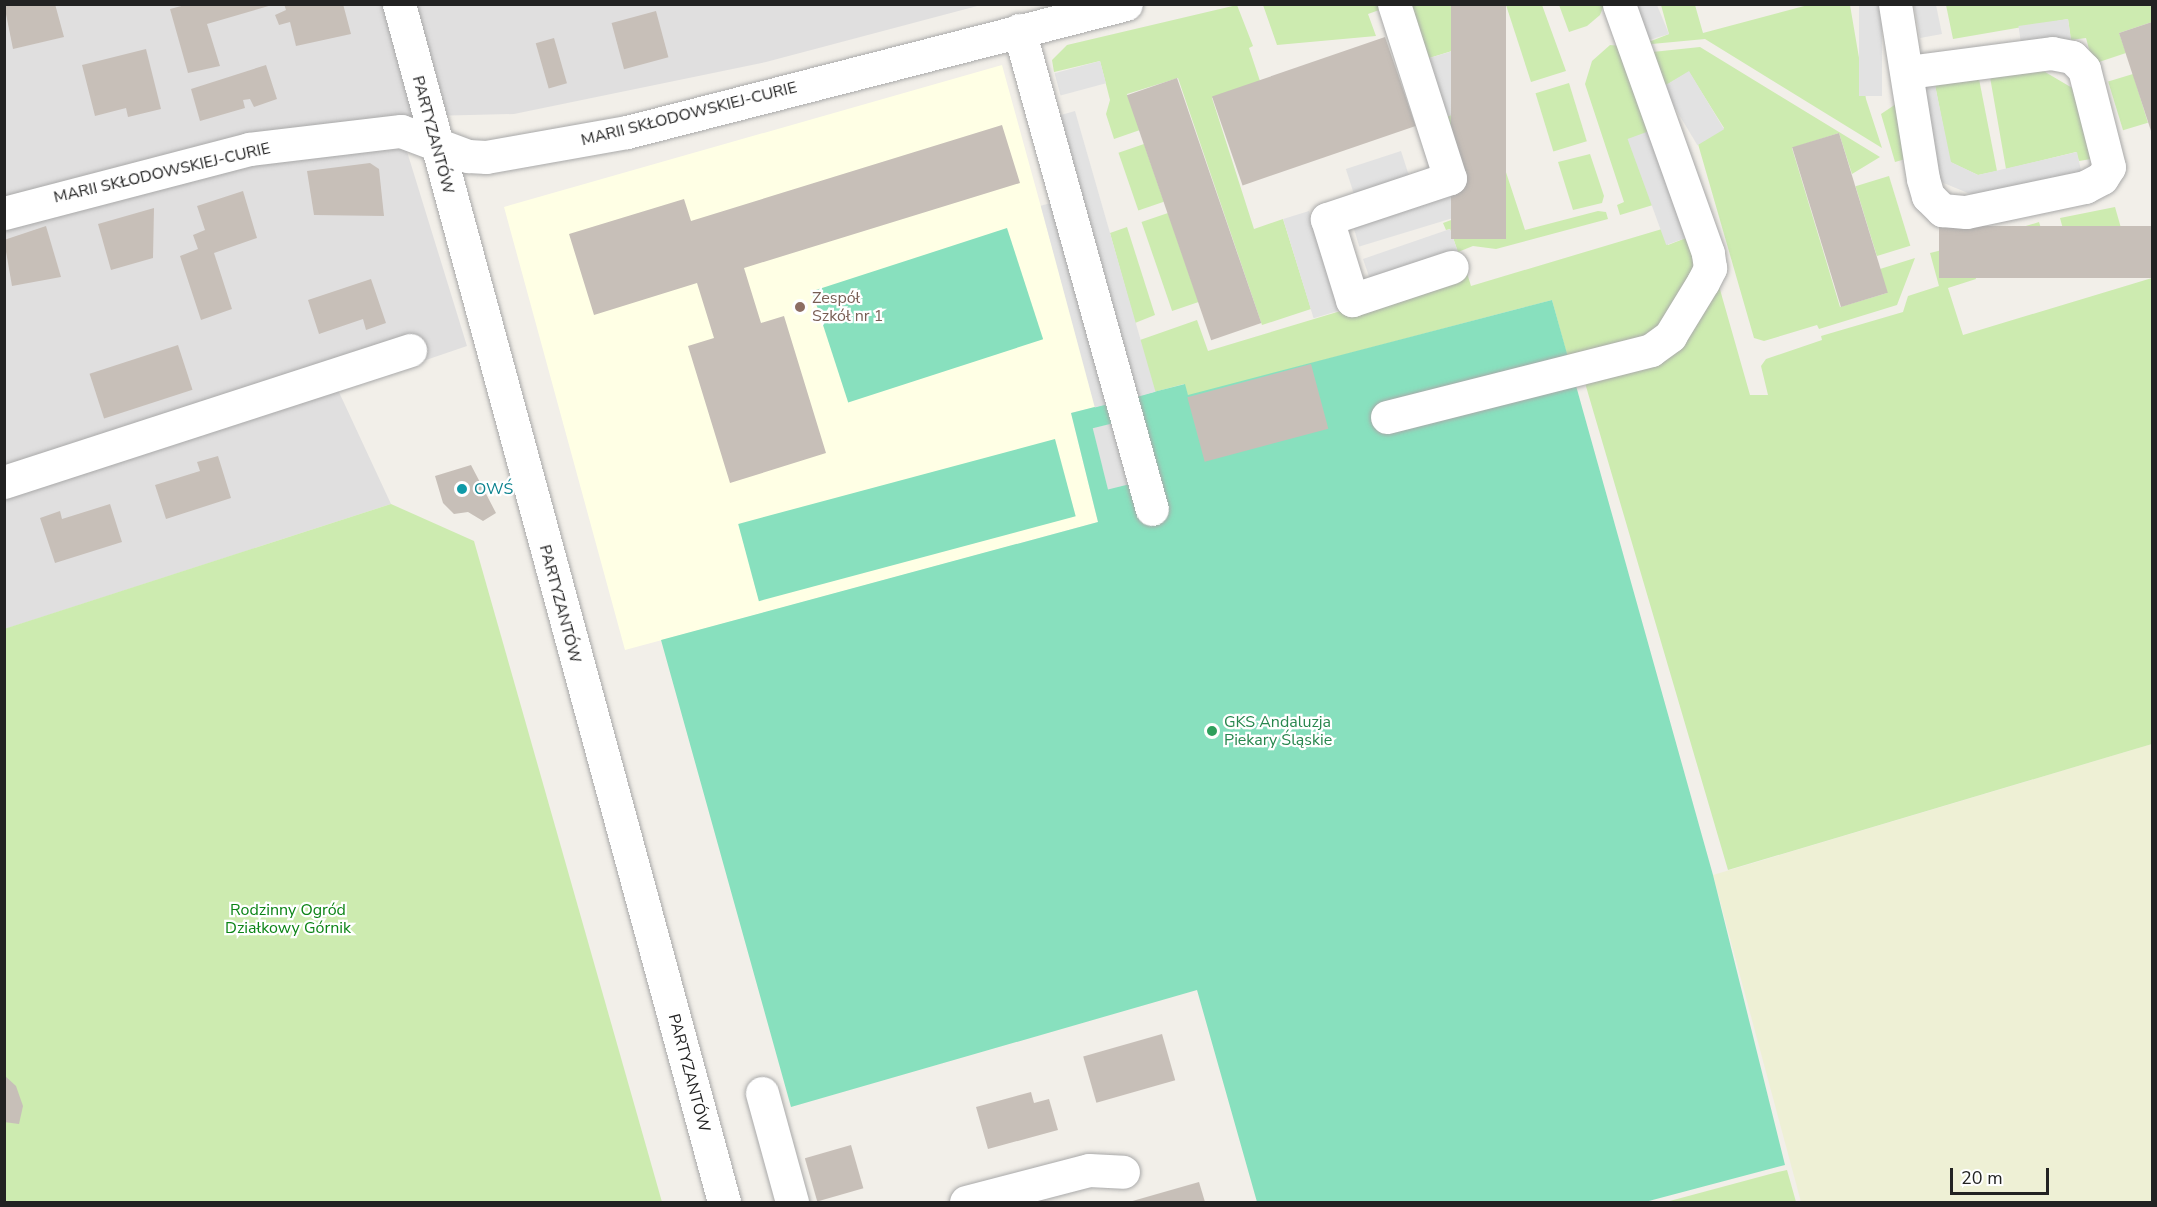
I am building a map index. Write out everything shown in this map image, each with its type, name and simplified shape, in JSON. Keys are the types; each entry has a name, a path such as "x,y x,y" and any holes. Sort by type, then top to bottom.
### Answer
{"street":[{"name":"PARTYZANTÓW","path":"399,4 724,1203"},
{"name":"MARII SKŁODOWSKIEJ-CURIE","path":"4,213 249,149 401,131 435,141 468,156 486,157 627,132 1126,4"},
{"path":"1394,4 1450,178 1327,219 1352,300 1452,267"},
{"path":"1387,417 1651,350 1670,336 1703,282 1710,268 1708,253 1618,4"},
{"path":"1895,4 1923,179 1928,196 1942,210 1966,212 2085,187 2102,178 2109,167 2084,69 2072,57 2052,53 1907,72"},
{"path":"1019,30 1152,509"},
{"path":"4,482 410,350"},
{"path":"762,1093 792,1203"},
{"path":"966,1203 1089,1170 1123,1172"}],"shaded area":[{"path":"4,5 981,5 766,62 514,114 429,116 405,145 467,346 338,390 391,504 5,629"},
{"path":"1625,5 1657,5 1669,34 1639,43"},
{"path":"1859,5 1882,5 1882,96 1859,96"},
{"path":"1914,5 1936,5 1942,34 1920,38"},
{"path":"2068,19 2071,40 2021,47 2018,26"},
{"path":"1456,50 1474,108 1444,117 1426,59"},
{"path":"1100,61 1106,83 1061,95 1055,73"},
{"name":"Zespół Szkół nr 1","path":"1002,65 1096,407 1071,413 1098,522 625,650 504,207"},
{"path":"1689,71 1724,129 1697,145 1662,87"},
{"path":"1935,85 1951,162 1978,175 2077,152 2082,175 1980,198 1934,179 1917,88"},
{"path":"1075,111 1155,392 1134,398 1054,117"},
{"path":"1652,130 1691,236 1666,245 1628,139"},
{"path":"1401,151 1410,178 1354,196 1346,169"},
{"path":"1469,188 1476,211 1359,247 1352,224"},
{"path":"1062,200 1116,402 1095,408 1041,206"},
{"path":"1309,211 1339,310 1314,318 1283,219"},
{"path":"1450,229 1458,252 1371,282 1363,259"},
{"path":"1118,422 1133,483 1108,489 1093,428"},
{"path":"2152,744 2152,1202 1801,1202 1713,875"}],"green space":[{"path":"1380,4 1382,9 1368,14 1376,36 1277,45 1263,5"},
{"path":"1237,5 1253,46 1249,48 1260,81 1212,98 1254,229 1283,219 1311,309 1262,325 1178,78 1127,94 1140,130 1114,139 1106,114 1110,100 1100,61 1054,72 1052,60 1067,45"},
{"path":"1409,5 1451,5 1525,230 1598,211 1606,212 1608,219 1496,249 1473,246 1458,252 1450,229 1446,230 1443,223 1476,211 1445,117 1474,107 1455,50 1426,59"},
{"path":"1506,5 1542,5 1566,71 1531,82"},
{"path":"1559,5 1604,5 1600,15 1587,26 1569,32"},
{"path":"1661,5 1695,5 1703,33 1808,5 1850,5 1866,99 1882,148 1705,39 1641,45 1669,34"},
{"path":"1946,5 2152,5 2152,22 2119,33 2126,53 2093,64 2086,38 2071,40 2068,19 1953,39"},
{"path":"1610,45 1622,46 1654,129 1632,147 1653,205 1620,215 1617,205 1624,202 1585,84 1592,61"},
{"path":"1700,47 1880,157 1852,174 1839,133 1792,148 1840,307 1887,293 1880,269 1915,258 1897,305 1819,329 1817,325 1764,341 1754,338 1698,144 1724,128 1689,72 1663,87 1643,53"},
{"path":"2040,69 2074,89 2091,159 2079,161 2076,152 2006,169 1990,77"},
{"path":"2133,74 2148,123 2123,130 2108,82"},
{"path":"1979,79 1997,171 1978,175 1950,162 1935,85"},
{"path":"1569,83 1587,141 1553,152 1536,93"},
{"path":"1899,102 1909,158 1895,162 1881,114"},
{"path":"1144,144 1164,202 1138,210 1118,153"},
{"path":"1590,154 1604,196 1602,203 1573,210 1558,162"},
{"path":"1889,176 1910,246 1877,256 1856,186"},
{"path":"2115,207 2123,235 2069,251 2060,218"},
{"path":"1168,213 1199,302 1172,311 1142,222"},
{"path":"2039,222 2050,257 1997,273 1986,238"},
{"path":"1127,227 1155,315 1135,323 1110,233"},
{"path":"1007,228 1043,339 848,403 812,291"},
{"path":"1662,229 1668,245 1691,236 1698,257 1663,331 1569,362 1552,300 1188,396 1184,384 1154,392 1140,340 1197,320 1208,351 1467,273 1471,286"},
{"path":"1966,244 1976,279 1948,288 1963,335 2152,278 2152,744 1728,870 1585,383 1717,279 1750,395 1768,395 1761,366 1766,359 1822,340 1821,336 1903,312 1908,296 1939,286 1930,253"},
{"path":"1552,300 1713,875 1785,1165 1645,1202 1257,1202 1197,990 791,1107 661,640 1098,522 1071,413 1185,384 1188,395"},
{"path":"1055,439 1076,516 759,601 738,524"},
{"name":"Rodzinny Ogród Działkowy Górnik","path":"391,504 474,541 662,1202 5,1202 4,629"},
{"path":"1787,1170 1796,1202 1666,1202 1774,1173"}],"building":[{"path":"4,4 55,4 64,37 13,49"},
{"path":"189,4 272,5 207,24 220,66 188,73 170,9"},
{"path":"284,4 343,4 351,34 296,46 290,22 279,25 275,15 286,10"},
{"path":"1451,4 1506,4 1506,239 1451,239"},
{"path":"656,11 668,57 624,69 612,23"},
{"path":"2152,22 2152,134 2119,33"},
{"path":"1385,37 1416,126 1243,185 1212,97"},
{"path":"554,38 567,83 549,88 536,43"},
{"path":"146,49 161,109 128,117 126,108 95,116 82,65"},
{"path":"266,65 277,99 254,107 250,99 243,100 245,108 200,121 191,89"},
{"path":"1177,78 1261,323 1211,340 1127,95"},
{"path":"1002,125 1020,183 744,268 761,323 784,316 826,453 730,483 688,346 714,338 697,283 594,315 569,234 684,199 691,221"},
{"path":"1839,133 1888,293 1841,307 1792,147"},
{"path":"370,163 379,169 384,216 314,215 307,171"},
{"path":"243,191 257,238 214,253 232,309 201,320 180,256 198,249 193,235 205,230 197,206"},
{"path":"154,208 153,258 111,270 98,224"},
{"path":"46,226 61,277 12,286 4,240"},
{"path":"1939,226 2152,226 2152,278 1939,278"},
{"path":"371,279 386,323 366,330 363,319 319,334 308,300"},
{"path":"178,345 193,390 104,418 90,374"},
{"path":"1311,364 1328,429 1205,462 1187,397"},
{"path":"218,456 231,498 166,519 155,485 200,471 197,462"},
{"name":"OWŚ","path":"471,465 496,513 483,521 468,512 454,514 443,503 435,476"},
{"path":"110,504 122,542 55,563 40,518 60,511 62,519"},
{"path":"1162,1034 1175,1080 1096,1103 1083,1057"},
{"path":"4,1075 16,1086 23,1106 19,1124 4,1122"},
{"path":"1031,1092 1034,1103 1049,1099 1058,1130 988,1149 976,1107"},
{"path":"851,1145 863,1188 817,1201 805,1158"},
{"path":"1199,1182 1205,1202 1129,1202"}],"place":[{"name":"Zespół Szkół nr 1","path":"800,307"},
{"name":"OWŚ","path":"462,489"},
{"name":"GKS Andaluzja Piekary Śląskie","path":"1212,731"}]}
